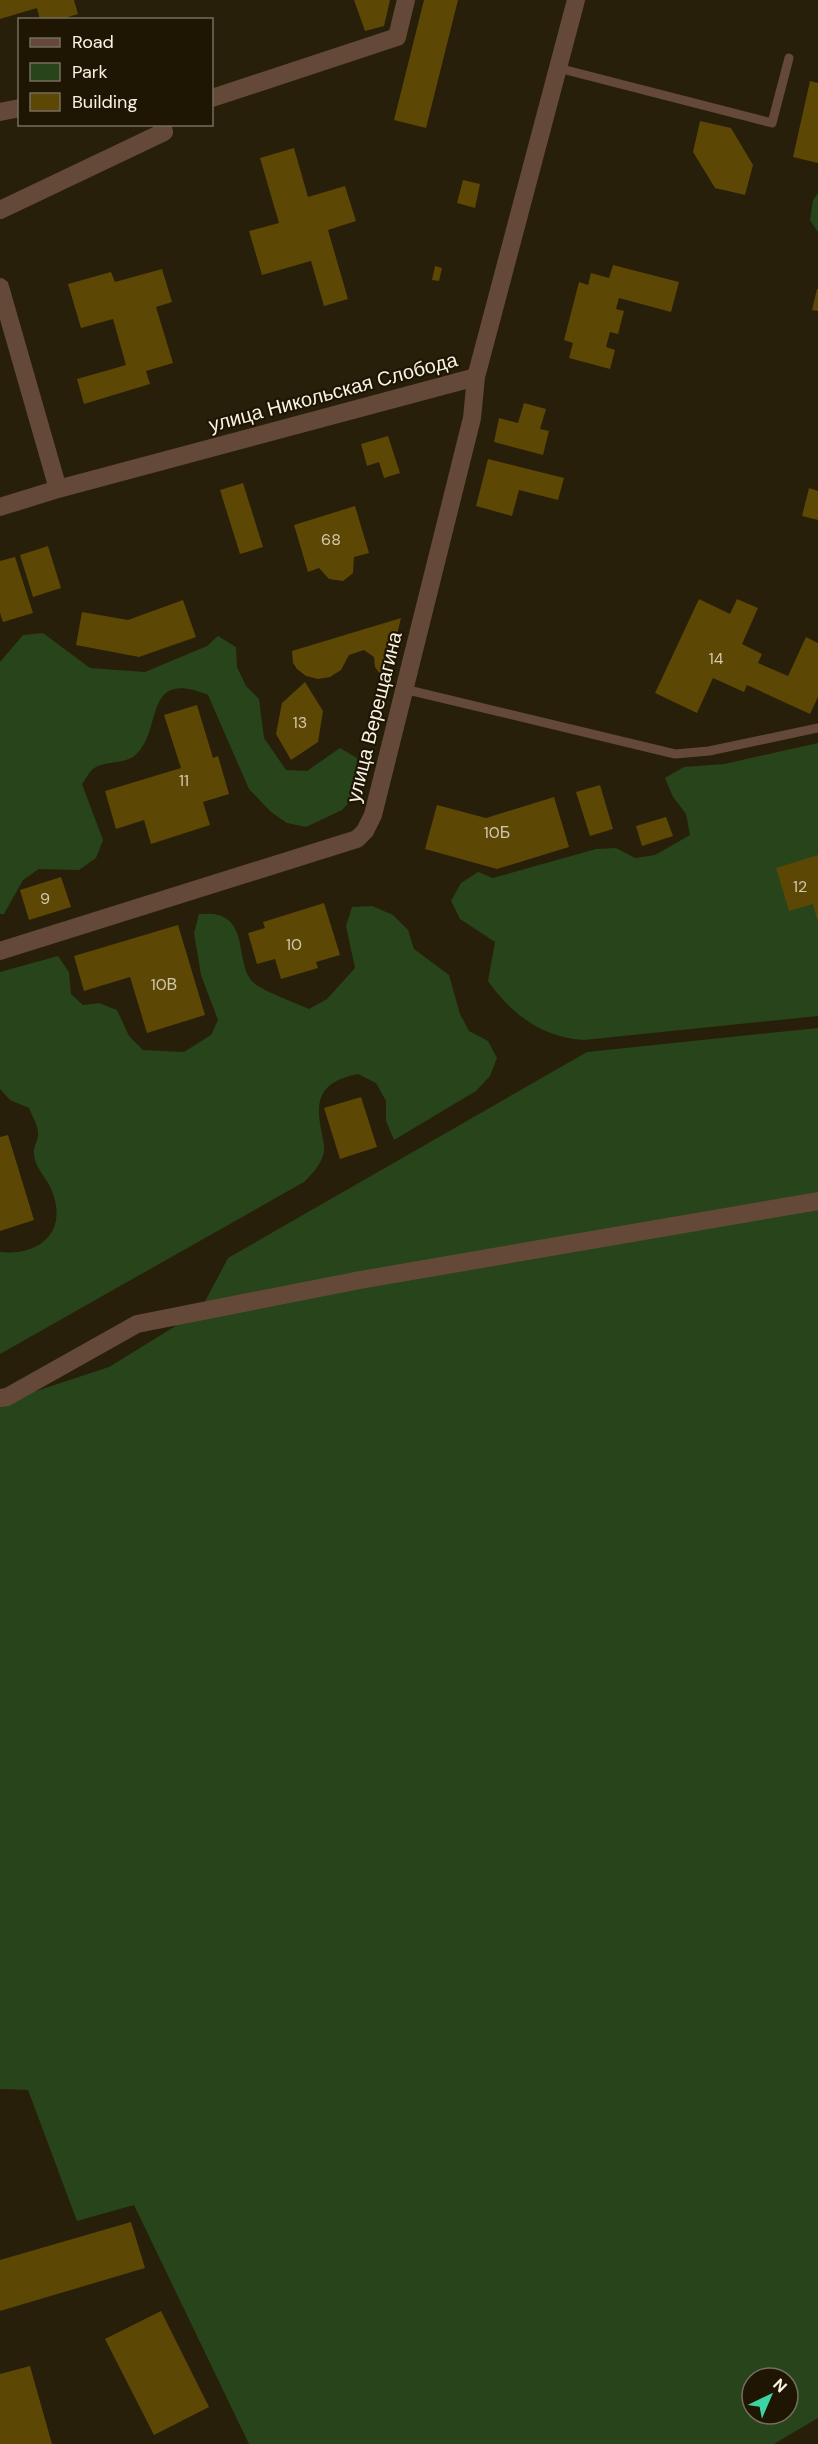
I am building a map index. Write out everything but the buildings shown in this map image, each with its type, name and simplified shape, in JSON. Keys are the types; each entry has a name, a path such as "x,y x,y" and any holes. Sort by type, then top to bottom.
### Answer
{"street":[{"path":"213,98 397,37 405,0"},
{"name":"улица Никольская Слобода","path":"0,507 58,489 476,377 576,0"},
{"path":"0,111 18,108"},
{"path":"0,210 164,132 162,126"},
{"path":"0,287 58,489"},
{"name":"улица Верещагина","path":"0,951 357,839 373,815 472,418 476,377"},
{"path":"0,1398 137,1324 360,1280 818,1201"}],"lane":[{"path":"558,68 772,123 789,58"},
{"path":"404,689 675,754 709,751 818,728"}],"green space":[{"path":"818,193 818,232 810,220 813,200"},
{"path":"43,633 90,668 145,672 207,646 218,636 236,647 237,667 246,686 259,699 264,738 286,770 307,771 340,748 357,758 355,796 342,810 306,827 287,823 271,812 249,789 208,695 187,689 172,690 163,696 157,707 143,747 133,757 124,761 97,766 82,784 103,840 96,858 79,870 39,869 23,880 4,914 0,914 0,662 23,635"},
{"path":"818,743 818,1016 584,1040 555,1035 529,1022 507,1004 488,981 495,942 460,919 451,901 461,883 478,872 493,878 596,849 616,848 635,858 655,855 690,835 686,814 673,797 665,778 684,767 724,764"},
{"path":"372,906 393,915 408,930 414,949 449,975 460,1014 469,1031 488,1041 497,1058 490,1076 476,1091 394,1140 386,1121 386,1101 376,1083 358,1074 337,1081 324,1091 319,1107 324,1143 323,1157 304,1182 0,1354 0,1252 27,1250 47,1238 53,1229 56,1206 52,1191 38,1168 35,1158 34,1148 38,1135 29,1108 10,1100 0,1089 0,972 58,956 69,972 71,994 83,1005 99,1003 117,1010 129,1036 143,1050 184,1052 211,1035 218,1020 201,975 194,933 199,914 218,915 228,920 234,927 248,976 254,983 309,1009 327,999 355,968 346,926 352,907"},
{"path":"818,1028 818,2418 774,2444 249,2444 134,2205 77,2221 28,2090 0,2089 0,1403 109,1367 200,1311 228,1258 587,1052"}]}
